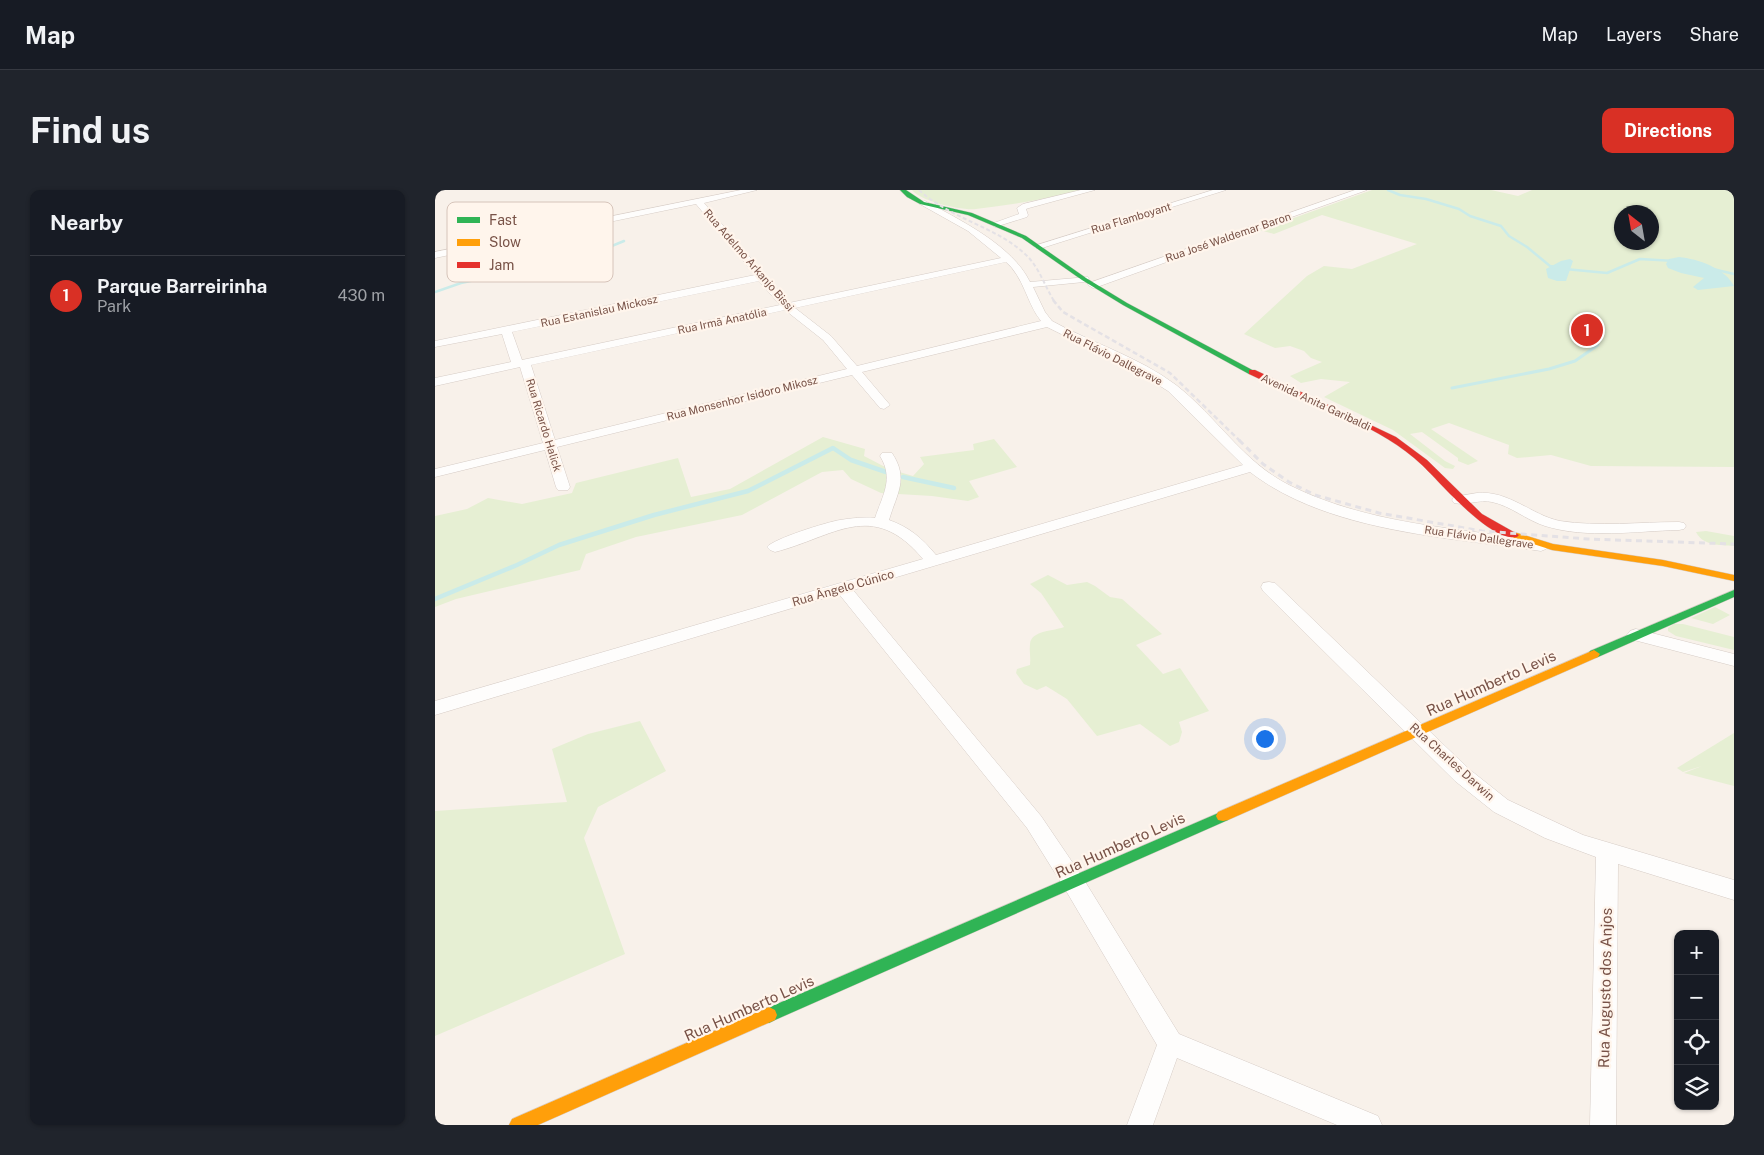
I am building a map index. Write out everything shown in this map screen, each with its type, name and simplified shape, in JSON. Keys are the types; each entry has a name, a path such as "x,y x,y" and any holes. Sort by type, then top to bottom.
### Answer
{"main road":[{"name":"Avenida Anita Garibaldi","path":"903,190 909,196 922,203 970,214 1039,246 1089,282 1267,380 1394,439 1423,461 1459,500 1475,514 1496,527 1551,547 1663,563 1734,578"},
{"name":"Rua Humberto Levis","path":"518,1125 1734,593"}],"street":[{"path":"613,218 735,192 753,190"},
{"path":"995,224 1024,215 1021,208 1023,207 1091,190"},
{"name":"Rua Flamboyant","path":"1039,246 1222,190"},
{"name":"Rua José Waldemar Baron","path":"1027,285 1089,282 1363,190"},
{"path":"1332,192 1349,195"},
{"name":"Rua Adelmo Arkanjo Bissi","path":"697,201 787,307 827,338 884,405"},
{"name":"Rua Flávio Dallegrave","path":"922,203 971,228 1009,259 1018,269 1040,313 1048,323 1170,387 1191,405 1251,467 1297,494 1354,514 1413,527 1551,547"},
{"name":"Rua Irmã Anatólia","path":"435,382 1009,259"},
{"name":"Rua Estanislau Mickosz","path":"435,344 762,277"},
{"name":"Rua Monsenhor Isidoro Mikosz","path":"435,473 1048,323"},
{"name":"Rua Ricardo Halick","path":"506,330 521,363 563,487"},
{"path":"881,521 895,477 894,468 887,456"},
{"name":"Rua Ângelo Cúnico","path":"435,708 1251,467"},
{"path":"1459,500 1481,497 1496,499 1538,519 1560,525 1591,527 1679,526"},
{"path":"775,547 829,526 863,521 881,521 904,531 920,544 933,561"},
{"name":"Rua Charles Darwin","path":"1269,587 1468,780 1501,806 1552,832 1734,890"},
{"path":"843,588 1022,807 1073,882 1170,1043 1369,1125"},
{"path":"1636,636 1734,660"},
{"name":"Rua Augusto dos Anjos","path":"1603,1125 1607,851"},
{"path":"1140,1125 1170,1043"}],"green space":[{"path":"912,190 1082,190 1029,201 970,209 952,207 932,201 923,198"},
{"path":"1372,190 1491,190 1518,196 1532,190 1734,190 1734,467 1591,466 1551,455 1517,458 1508,454 1509,445 1449,423 1431,429 1478,461 1468,465 1458,461 1458,458 1422,432 1410,434 1445,461 1455,466 1453,469 1445,468 1393,430 1324,397 1350,382 1321,379 1301,383 1290,376 1322,362 1311,358 1304,351 1290,346 1275,348 1244,334 1307,276 1324,266 1352,269 1417,244 1322,215 1274,234 1260,230"},
{"path":"823,437 865,449 864,456 889,469 913,476 924,464 920,457 974,450 973,444 994,439 1017,467 969,481 979,497 968,501 932,496 881,493 851,479 843,470 822,472 742,515 636,537 586,554 580,570 456,599 435,607 435,516 467,509 488,498 522,504 572,493 576,483 678,458 691,497 730,489"},
{"path":"1706,531 1734,536 1734,546 1707,542 1699,537 1696,532"},
{"path":"1048,575 1067,585 1087,582 1110,597 1122,599 1162,634 1136,645 1163,674 1180,668 1209,711 1179,722 1182,732 1179,742 1170,746 1140,724 1097,736 1067,699 1046,686 1037,690 1024,684 1016,673 1017,669 1030,665 1031,639 1044,632 1064,627 1041,593 1030,584"},
{"path":"1715,607 1730,615 1713,624 1691,618"},
{"path":"1674,624 1683,624 1734,637 1734,650 1676,636 1668,631 1668,628"},
{"path":"640,721 666,771 598,807 584,838 625,954 435,1036 435,811 567,802 552,749 588,734"},
{"path":"1734,733 1734,786 1684,773 1702,766 1683,772 1677,768"}],"water":[{"path":"1679,257 1694,260 1718,269 1734,286 1698,290 1693,287 1704,278 1668,268 1666,264 1669,259"},
{"path":"1570,259 1573,261 1566,281 1548,278 1546,269 1561,261"}],"waterway":[{"path":"1388,190 1400,195 1426,199 1459,209 1470,216 1501,226 1509,236 1527,247 1550,266 1556,267"},
{"path":"613,246 624,241"},
{"path":"1565,269 1607,273 1640,259 1675,261"},
{"path":"1713,269 1734,274"},
{"path":"435,292 466,282"},
{"path":"1452,388 1549,369 1575,361 1598,345"},
{"path":"435,599 517,565 559,545 654,515 748,491 833,448 851,460 886,472"},
{"path":"903,477 954,488"}],"railway":[{"path":"919,190 931,200 999,236 1024,253 1037,270 1054,301"},
{"path":"1053,300 1063,312 1170,373 1240,441"},
{"path":"1240,441 1263,464 1289,482 1315,495 1379,513 1482,531 1588,539 1734,544"}],"traffic: fast":[{"path":"903,190 909,196 922,203 970,214 1024,237 1084,279 1125,304 1252,372"},
{"path":"1594,654 1734,593"},
{"path":"769,1015 1223,816"}],"traffic: slow":[{"path":"1514,535 1552,547 1663,563 1734,578"},
{"path":"1223,816 1594,654"},
{"path":"518,1125 769,1015"}],"traffic: jam":[{"path":"1252,372 1359,421 1393,439 1424,462 1479,516 1514,535"}],"place":[{"name":"Parque Barreirinha","path":"1587,330"}]}
